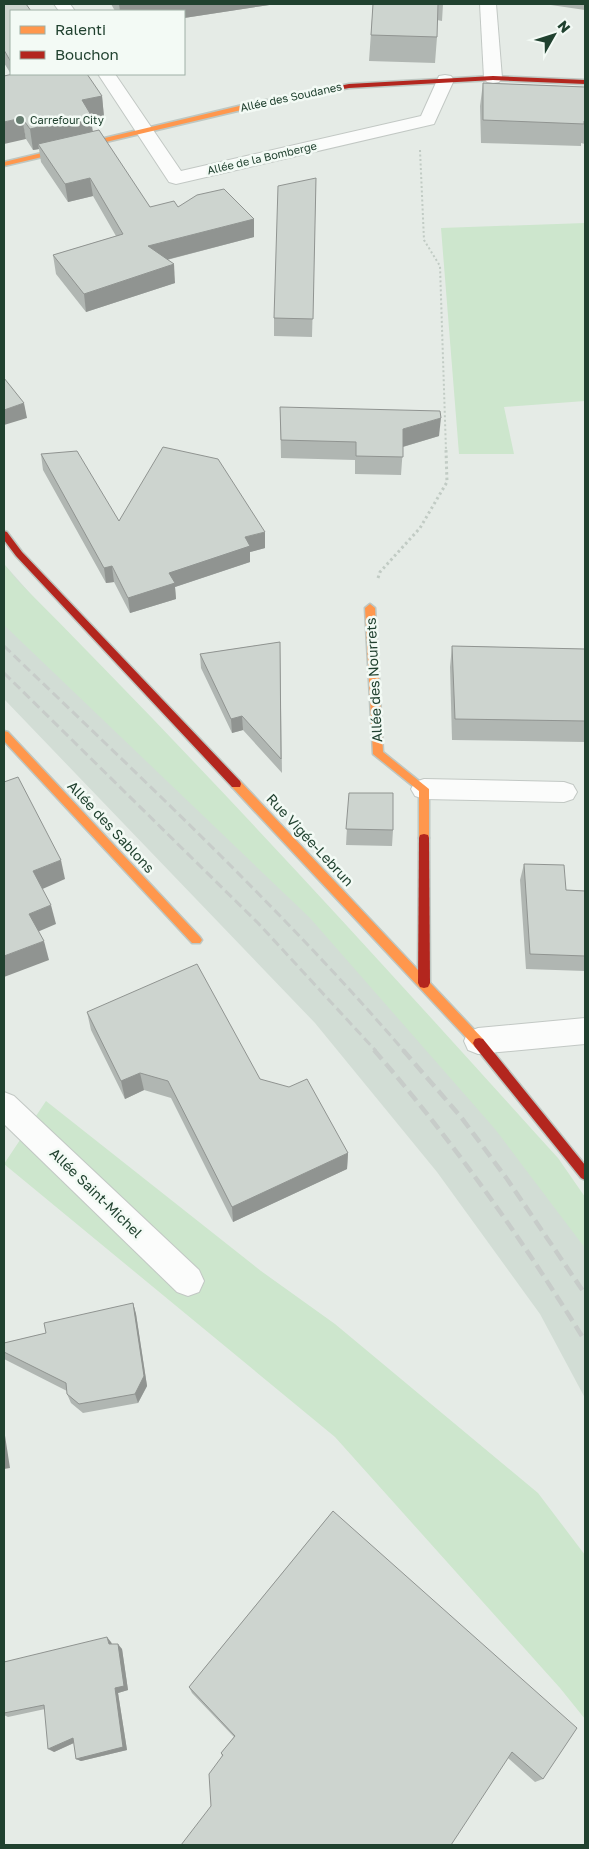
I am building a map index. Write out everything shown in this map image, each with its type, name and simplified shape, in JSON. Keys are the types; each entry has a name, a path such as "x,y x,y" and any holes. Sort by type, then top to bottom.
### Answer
{"street":[{"path":"488,4 493,78"},
{"name":"Allée de la Bomberge","path":"108,75 176,178 419,122"},
{"name":"Allée des Soudanes","path":"4,164 290,96 349,86 493,78 585,82"},
{"path":"419,122 428,120 445,80"},
{"name":"Rue Vigée-Lebrun","path":"4,534 19,554 478,1041 585,1174"},
{"name":"Allée des Nourrets","path":"370,608 378,754 424,789"},
{"name":"Allée des Sablons","path":"4,735 196,940"},
{"path":"424,983 424,789 564,792"},
{"path":"478,1041 585,1031"},
{"name":"Allée Saint-Michel","path":"4,1105 188,1282"}],"path":[{"path":"370,608 380,572 420,528 447,482 440,266 424,240 419,122"}],"shaded area":[{"path":"4,564 585,1219 585,1398 540,1314 437,1172 315,1023 4,699"}],"green space":[{"path":"585,223 585,401 504,407 514,454 459,454 441,228"},
{"path":"4,564 16,579 155,721 291,865 558,1158 585,1197 585,1248 495,1129 310,918 4,625"},
{"path":"46,1101 261,1271 335,1324 538,1493 585,1555 585,1719 560,1688 335,1437 4,1164"}],"building":[{"path":"4,4 26,4 30,10 10,10 10,60 4,50"},
{"path":"373,4 438,4 437,37 371,35"},
{"path":"88,75 102,96 82,100 91,115 30,129 22,118 4,122 4,76"},
{"path":"483,83 585,87 584,124 483,120"},
{"path":"99,130 150,207 174,201 178,207 197,195 224,189 254,219 148,246 174,264 84,294 53,255 123,234 90,178 65,184 38,144"},
{"path":"316,178 313,319 274,318 278,186"},
{"path":"4,378 24,403 4,410"},
{"path":"280,407 440,411 441,418 403,429 403,457 356,456 356,442 281,440"},
{"path":"163,447 218,459 265,532 245,537 250,546 169,573 175,583 128,598 112,566 104,568 41,454 77,451 119,521"},
{"path":"280,642 281,759 242,716 231,719 200,654"},
{"path":"452,646 585,649 585,721 455,719"},
{"path":"18,777 61,860 33,871 51,905 29,914 44,941 4,956 4,782"},
{"path":"349,793 393,793 393,830 346,829"},
{"path":"524,864 564,865 566,890 585,891 585,956 530,954"},
{"path":"197,964 260,1079 289,1087 307,1079 348,1153 232,1207 168,1081 140,1073 121,1081 87,1012"},
{"path":"133,1303 144,1376 135,1394 79,1404 67,1394 66,1383 4,1352 4,1343 46,1333 44,1323"},
{"path":"333,1511 577,1728 543,1779 512,1752 451,1845 181,1845 211,1806 209,1774 223,1755 221,1753 235,1736 189,1687"},
{"path":"107,1637 109,1644 118,1644 124,1686 115,1688 123,1747 76,1759 73,1738 48,1749 44,1705 4,1713 4,1662"}],"railway":[{"path":"4,646 259,894 404,1051"},
{"path":"4,673 258,923 376,1051"},
{"path":"374,1050 403,1084 486,1191 537,1265 585,1341"},
{"path":"403,1050 461,1117 507,1179 585,1294"}],"traffic: slow":[{"path":"4,164 264,102"},
{"path":"370,608 378,754 424,789 424,838"},
{"path":"4,735 196,940"},
{"path":"236,784 479,1043"}],"traffic: jam":[{"path":"264,102 349,86 493,78 585,82"},
{"path":"4,534 19,554 236,784"},
{"path":"424,838 424,983"},
{"path":"479,1043 585,1174"}],"place":[{"name":"Carrefour City","path":"20,120"}]}
